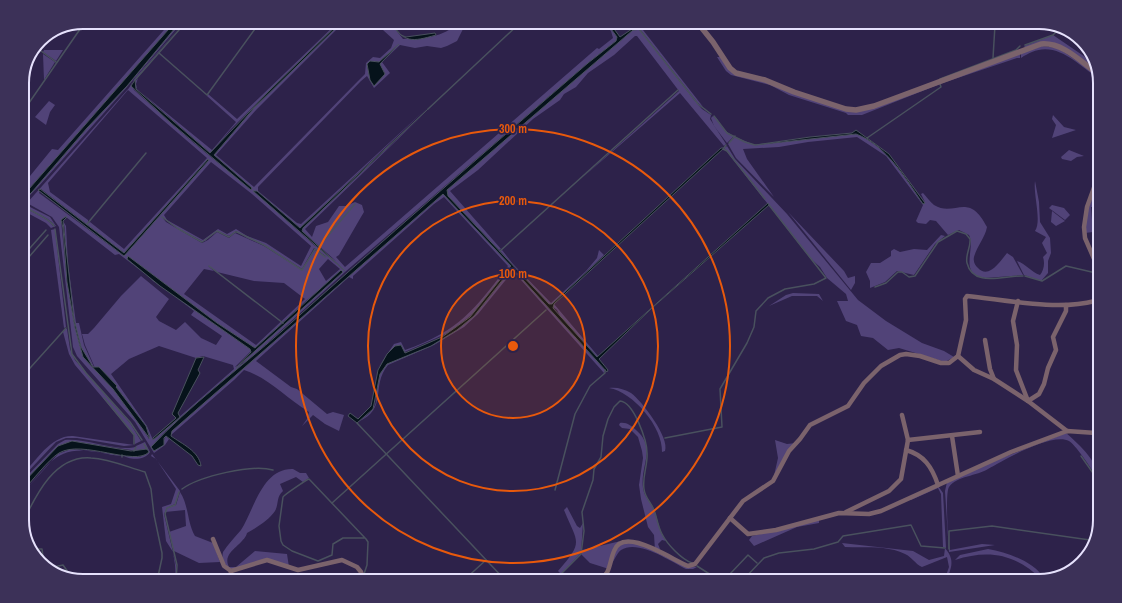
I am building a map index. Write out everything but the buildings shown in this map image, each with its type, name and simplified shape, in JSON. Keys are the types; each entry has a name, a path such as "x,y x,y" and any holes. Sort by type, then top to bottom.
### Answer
{"street":[{"path":"703,29 730,68 736,72 765,80 794,92 846,109 856,110 874,106 1041,44 1054,44 1091,69"},
{"path":"1093,190 1087,207 1084,228 1085,238 1093,256"},
{"path":"606,574 609,571 616,546 619,543 628,540 641,543 684,564 692,566 698,561 743,501 773,481 789,451 800,439 810,424 848,406 864,383 882,366 900,355 906,354 920,356 941,363 948,363 958,356 966,320 965,299 967,296 1066,304 1084,304 1093,301"},
{"path":"1018,301 1013,321 1016,345 1016,370 1028,401"},
{"path":"1028,401 1039,394 1044,384 1048,368 1056,350 1053,337 1066,311 1066,304"},
{"path":"985,340 990,369 994,379"},
{"path":"958,356 974,370 994,379 1028,401 1067,431"},
{"path":"730,518 748,534 776,530 844,513 889,491 897,484 902,475 908,440 902,415"},
{"path":"844,513 869,514 881,511 1011,452 1067,431 1093,433"},
{"path":"908,440 980,432"},
{"path":"952,436 958,476"},
{"path":"906,450 914,452 925,461 931,468 938,485"},
{"path":"213,540 224,566 231,571"},
{"path":"231,571 267,560 298,570 342,560 357,567 362,574"}],"shaded area":[{"path":"165,29 169,29 29,189 29,175 52,149 58,150"},
{"path":"169,29 174,29 127,86 87,128 29,195 29,189"},
{"path":"174,29 176,29 127,87 29,196 87,128 127,86"},
{"path":"178,29 132,82 178,29"},
{"path":"331,29 333,29 230,130 212,152 209,152 141,92 212,150 236,122 207,96 208,94 237,119"},
{"path":"333,29 335,29 254,108 214,155 252,188 251,190 171,123 131,86 135,80 136,89 210,153 269,91"},
{"path":"335,29 337,29 257,109 216,155 254,187 365,74 366,63 373,57 380,58 391,48 394,40 382,29 395,29 403,39 423,38 439,35 451,29 463,29 457,41 441,48 427,46 415,48 400,45 382,62 390,73 374,88 367,76 361,81 258,187 258,191 297,223 301,224 427,108 300,228 257,191 254,191 314,245 336,261 302,231 303,228 426,112 305,229 312,237 316,226 328,222 339,206 346,206 355,202 362,205 364,212 339,255 336,257 345,267 597,48 599,49 613,38 609,29 611,29 617,37 616,41 588,63 345,272 239,369 166,431 151,447 163,442 166,436 169,439 165,445 154,453 135,422 77,356 73,347 59,227 52,217 29,204 29,201 131,84 134,90 192,141 252,188 213,156 254,108","holes":["393,50 379,64 385,73 374,86 370,80 367,64 373,61 379,62","128,90 207,158 124,249 90,222 88,223 88,220 50,192 48,183","208,159 209,160 124,256 39,193 41,189 124,253","211,162 252,194 311,246 301,266 266,243 247,236 236,229 227,234 218,229 203,240 167,220 164,215","66,217 115,255 119,254 147,275 128,257 217,323 255,348 307,300 343,272 252,353 242,364 235,367 251,351 250,349 173,295 194,311 191,315 222,336 216,345 201,338 185,322 176,330 159,321 156,317 169,299 141,276 121,296 88,334 82,334 95,368 117,386 116,387 146,426 150,437 149,439 113,389 83,357 75,328 67,282 61,220","162,217 177,228 202,241 205,241 217,231 229,236 236,231 247,238 264,245 302,269 314,248 327,257 315,250 302,270 264,246 235,233 229,238 217,232 208,240 202,243 166,222","328,259 340,269 326,281 319,269","208,266 217,272 254,281 284,283 305,299 256,345 184,294 204,269 214,271","159,346 196,358 203,356 233,365 234,369 153,440 147,426 111,374 129,359"]},
{"path":"611,29 614,29 620,37 634,29 447,190 448,196 549,304 552,304 721,148 724,148 554,304 553,308 597,357 768,203 769,205 652,308 599,359 608,370 607,372 512,268 474,316 457,330 431,346 387,364 380,374 373,409 357,423 348,416 350,413 358,419 371,406 378,370 387,354 395,346 401,345 405,353 442,337 470,317 511,266 443,194 172,431 171,436 194,452 200,461 201,466 198,465 192,456 166,436 164,438 164,445 154,451 151,447 182,416 282,331 588,63 616,41 617,37"},
{"path":"639,29 695,101 702,109 711,115 710,119 726,144 724,146 680,93 582,178 679,91 637,36 635,36 614,55 588,73 576,87 564,94 560,100 533,119 478,170 450,191 501,249 499,250 448,196 446,190 633,30"},
{"path":"640,29 643,29 703,107 698,103"},
{"path":"435,33 436,35 415,40 409,39 402,35 406,37"},
{"path":"1053,35 1086,58 1091,68 1055,44 1027,49 1024,46"},
{"path":"399,44 380,64 385,74 374,86 370,80 367,64 370,61 379,62"},
{"path":"1042,46 1058,48 1091,71 1092,74 1077,62 1060,52 1042,49 1021,58 1021,53"},
{"path":"44,50 63,50 56,61 43,52"},
{"path":"43,54 55,62 44,80"},
{"path":"1020,54 1020,58 940,84 862,115 848,115 846,113 789,95 770,85 731,75 726,71 717,57 720,57 730,69 854,111"},
{"path":"138,78 136,84 137,89 135,87 135,82"},
{"path":"49,101 55,105 50,112 46,125 35,117"},
{"path":"428,109 303,228 302,231 345,271 253,191 257,191 300,228"},
{"path":"1053,115 1064,127 1076,130 1052,138 1056,125 1052,119"},
{"path":"713,116 726,131 734,136 727,143 714,126 711,118"},
{"path":"856,130 889,154 925,203 923,204 886,154 867,139 856,134 755,145 852,133"},
{"path":"856,134 867,139 886,154 895,163 925,202 921,194 923,193 934,205 948,209 967,207 974,210 980,216 987,227 985,235 974,257 974,263 978,268 986,272 994,268 1007,253 1013,257 1023,275 985,278 977,276 972,272 970,267 971,241 969,235 959,230 948,235 936,221 930,220 926,224 918,223 916,221 923,205 886,156 857,137 808,142 779,147 743,149 747,159 774,197 736,158 728,144 735,137 755,145"},
{"path":"727,146 735,159 787,214 858,300 886,321 922,343 944,351 954,357 945,362 899,348 888,350 873,338 861,336 857,325 846,321 837,301 848,301 846,294 827,278 820,267 810,258 724,148"},
{"path":"1069,150 1084,156 1077,157 1071,161 1062,159 1061,157"},
{"path":"208,159 209,160 124,256 38,190 40,189 124,253"},
{"path":"1035,181 1039,202 1040,222 1050,238 1051,253 1048,261 1048,273 1041,281 1024,275 1017,261 1040,275 1044,266 1043,257 1047,253 1042,243 1046,237 1035,231 1037,227 1038,214"},
{"path":"443,194 511,266 475,312 450,332 382,362 377,369 394,344 401,342 405,350 424,343 452,327 475,307 508,266 444,197 434,204 353,276 353,279 349,277 256,361 291,387 297,389 327,414 333,412 344,415 339,431 325,424 313,415 302,426 307,419 309,412 269,383 244,370 171,435 171,431"},
{"path":"1093,195 1093,207 1091,207 1093,232 1085,233 1086,216"},
{"path":"1052,205 1064,208 1070,215 1065,220 1049,208"},
{"path":"29,206 50,217 56,226 51,228 46,223 29,214 29,210 55,226 49,220 29,209"},
{"path":"1052,211 1065,221 1056,226 1051,222"},
{"path":"788,212 844,271 848,278 855,276 855,283 851,290"},
{"path":"67,217 63,221 74,319 81,347 93,367 99,367 117,386 116,387 146,426 150,439 113,389 83,357 75,328 67,282 63,228 61,220"},
{"path":"63,221 66,226 68,264 76,323 79,323 84,345 94,367 87,358 81,345 72,312 67,276 65,231"},
{"path":"55,229 66,327 64,328 51,230"},
{"path":"941,235 945,236 935,244 914,275 897,271 885,282 870,288 870,281 866,272 871,263 880,263 891,256 891,251 894,249 900,252 914,249 927,250"},
{"path":"502,250 513,264 551,303 586,271 597,258 599,250 604,255 552,304 549,304 500,251"},
{"path":"128,256 217,323 255,348 341,270 343,272 236,368 251,352 250,349 160,286 127,259"},
{"path":"512,268 605,370 604,373 513,271 478,314 464,327 434,345 388,365 380,381 376,404 369,414 376,402 380,372 386,364 397,358 431,345 445,337 477,312"},
{"path":"793,293 819,294 823,301 817,296 792,296 769,306 786,295"},
{"path":"554,304 598,356 597,357 560,316 557,310 553,307"},
{"path":"67,329 70,349 75,360 130,423 141,441 135,444 134,435 75,365 69,354 63,332"},
{"path":"204,357 198,370 200,373 178,413 180,417 153,440 153,438 176,418 172,414 196,358"},
{"path":"609,388 623,389 636,397 648,411 659,429 665,445 665,451 662,452 658,432 645,412 637,403 628,396"},
{"path":"620,423 627,424 636,430 646,443 647,450 643,488 645,495 654,509 660,529 666,541 662,540 658,544 660,549 655,550 654,535 648,527 641,499 639,485 643,458 638,437 630,429 622,428 619,425"},
{"path":"1066,433 1083,449 1093,462 1093,472 1073,444 1069,441 1061,439 1051,440 1028,448 983,471 962,478 953,483 949,487 948,491 948,536 945,491 947,482 999,459"},
{"path":"73,436 134,445 124,446 77,438 66,438 56,442 29,471 29,467 44,450 51,444 65,437"},
{"path":"65,440 73,440 120,448 135,447 135,450 136,446 145,442 150,452 144,457 132,459 123,455 140,457 149,452 144,443 147,450 138,451 72,441 58,446 29,477 29,474 58,444"},
{"path":"775,440 787,444 796,443 773,480 778,458"},
{"path":"72,441 131,451 147,449 149,452 142,456 132,457 94,450 69,450 55,456 29,484 29,477 58,446"},
{"path":"71,449 90,451 72,452 62,455 49,464 58,454"},
{"path":"158,461 180,491 175,504 167,508 164,514 173,552 166,541 162,507 171,504 176,489"},
{"path":"293,469 300,473 306,473 309,478 303,482 296,477 280,484 283,491 278,498 275,511 266,521 247,533 242,541 230,553 227,562 229,567 236,567 255,551 287,554 289,567 265,559 232,570 227,567 224,562 223,552 246,522 260,492 266,483 274,475 282,471"},
{"path":"938,486 943,493 946,548 943,547 941,494 938,488 911,500 910,499"},
{"path":"180,492 185,503 192,531 195,536 213,543 220,562 199,563 174,551 169,532 186,526 185,510 165,512 167,508 176,505"},
{"path":"567,507 577,526 580,528 583,523 581,553 561,574 558,571 572,554 576,542 573,530 564,510"},
{"path":"819,520 819,523 797,527 754,546 749,540 752,536"},
{"path":"948,537 950,550 982,544 995,545 949,552"},
{"path":"621,541 619,542 609,569 590,563 581,554 582,550"},
{"path":"636,542 684,566 697,567 693,569 686,569 654,552 636,547 628,547 621,550 612,563 613,556 619,544"},
{"path":"842,543 913,551 929,560 944,556 945,548 950,556 952,564 949,574 946,574 949,567 947,557 922,567 907,555 891,549 845,547"},
{"path":"988,549 1020,559 1034,567 1041,574 1035,574 1022,564 1002,556 979,555 955,560 960,555"},
{"path":"173,553 176,565 175,574"}],"waterway":[{"path":"29,103 80,29"},
{"path":"135,80 180,29"},
{"path":"159,53 207,95 255,29"},
{"path":"428,109 514,29"},
{"path":"633,30 639,29 698,104 711,114"},
{"path":"993,58 995,29"},
{"path":"1025,45 1053,35 1056,32"},
{"path":"940,79 1016,50 1020,46"},
{"path":"40,50 56,62"},
{"path":"867,138 941,87 940,84"},
{"path":"500,251 678,90"},
{"path":"714,116 727,133 755,145"},
{"path":"729,143 735,136"},
{"path":"723,149 727,151 765,199"},
{"path":"87,224 146,153"},
{"path":"319,246 355,204"},
{"path":"665,438 722,427 720,389 747,343 754,327 756,311 768,298 785,289 814,284 826,278 769,205"},
{"path":"29,210 44,217 54,226"},
{"path":"162,217 177,228 202,242 217,231 229,237 237,232 264,245 302,270 315,249 325,257"},
{"path":"55,229 72,354 86,373 130,422 142,440"},
{"path":"29,249 46,230"},
{"path":"875,287 886,283 898,272 902,272 909,277 915,276 938,242 957,231 966,234 970,239 967,257 967,263 970,271 983,278 1023,276"},
{"path":"29,257 48,235"},
{"path":"209,266 283,323"},
{"path":"1025,276 1042,281 1066,266 1093,272"},
{"path":"332,503 546,310"},
{"path":"29,369 66,328"},
{"path":"555,490 575,414 590,386 605,373 605,370"},
{"path":"104,398 134,435 134,444"},
{"path":"561,574 581,554 584,531 582,512 593,480 594,469 601,457 603,436 608,419 614,407 620,401 625,403 635,415 645,440 647,462 644,489 654,510 664,538 675,551 692,563"},
{"path":"357,423 499,574"},
{"path":"144,444 147,449"},
{"path":"134,451 136,447"},
{"path":"1081,456 1093,473"},
{"path":"29,510 40,490 56,470 66,463 78,459 98,459 145,472 151,489 154,515 162,553 159,574"},
{"path":"182,489 190,484 226,472 252,469 273,470"},
{"path":"364,574 367,565 368,542 366,539 309,479 283,497 279,526 281,541 283,545 292,551 318,561 332,555 333,544 343,538 365,538"},
{"path":"176,574 177,565 165,514 167,508 175,505 179,492"},
{"path":"749,574 764,558 779,553 814,549 838,542 843,536 911,525 921,546 945,548"},
{"path":"949,549 949,531 992,526 1089,540"},
{"path":"38,549 42,549 43,555"},
{"path":"730,574 748,555 757,563"},
{"path":"471,574 486,560"},
{"path":"56,566 63,565 68,571"},
{"path":"697,566 709,574"}]}
